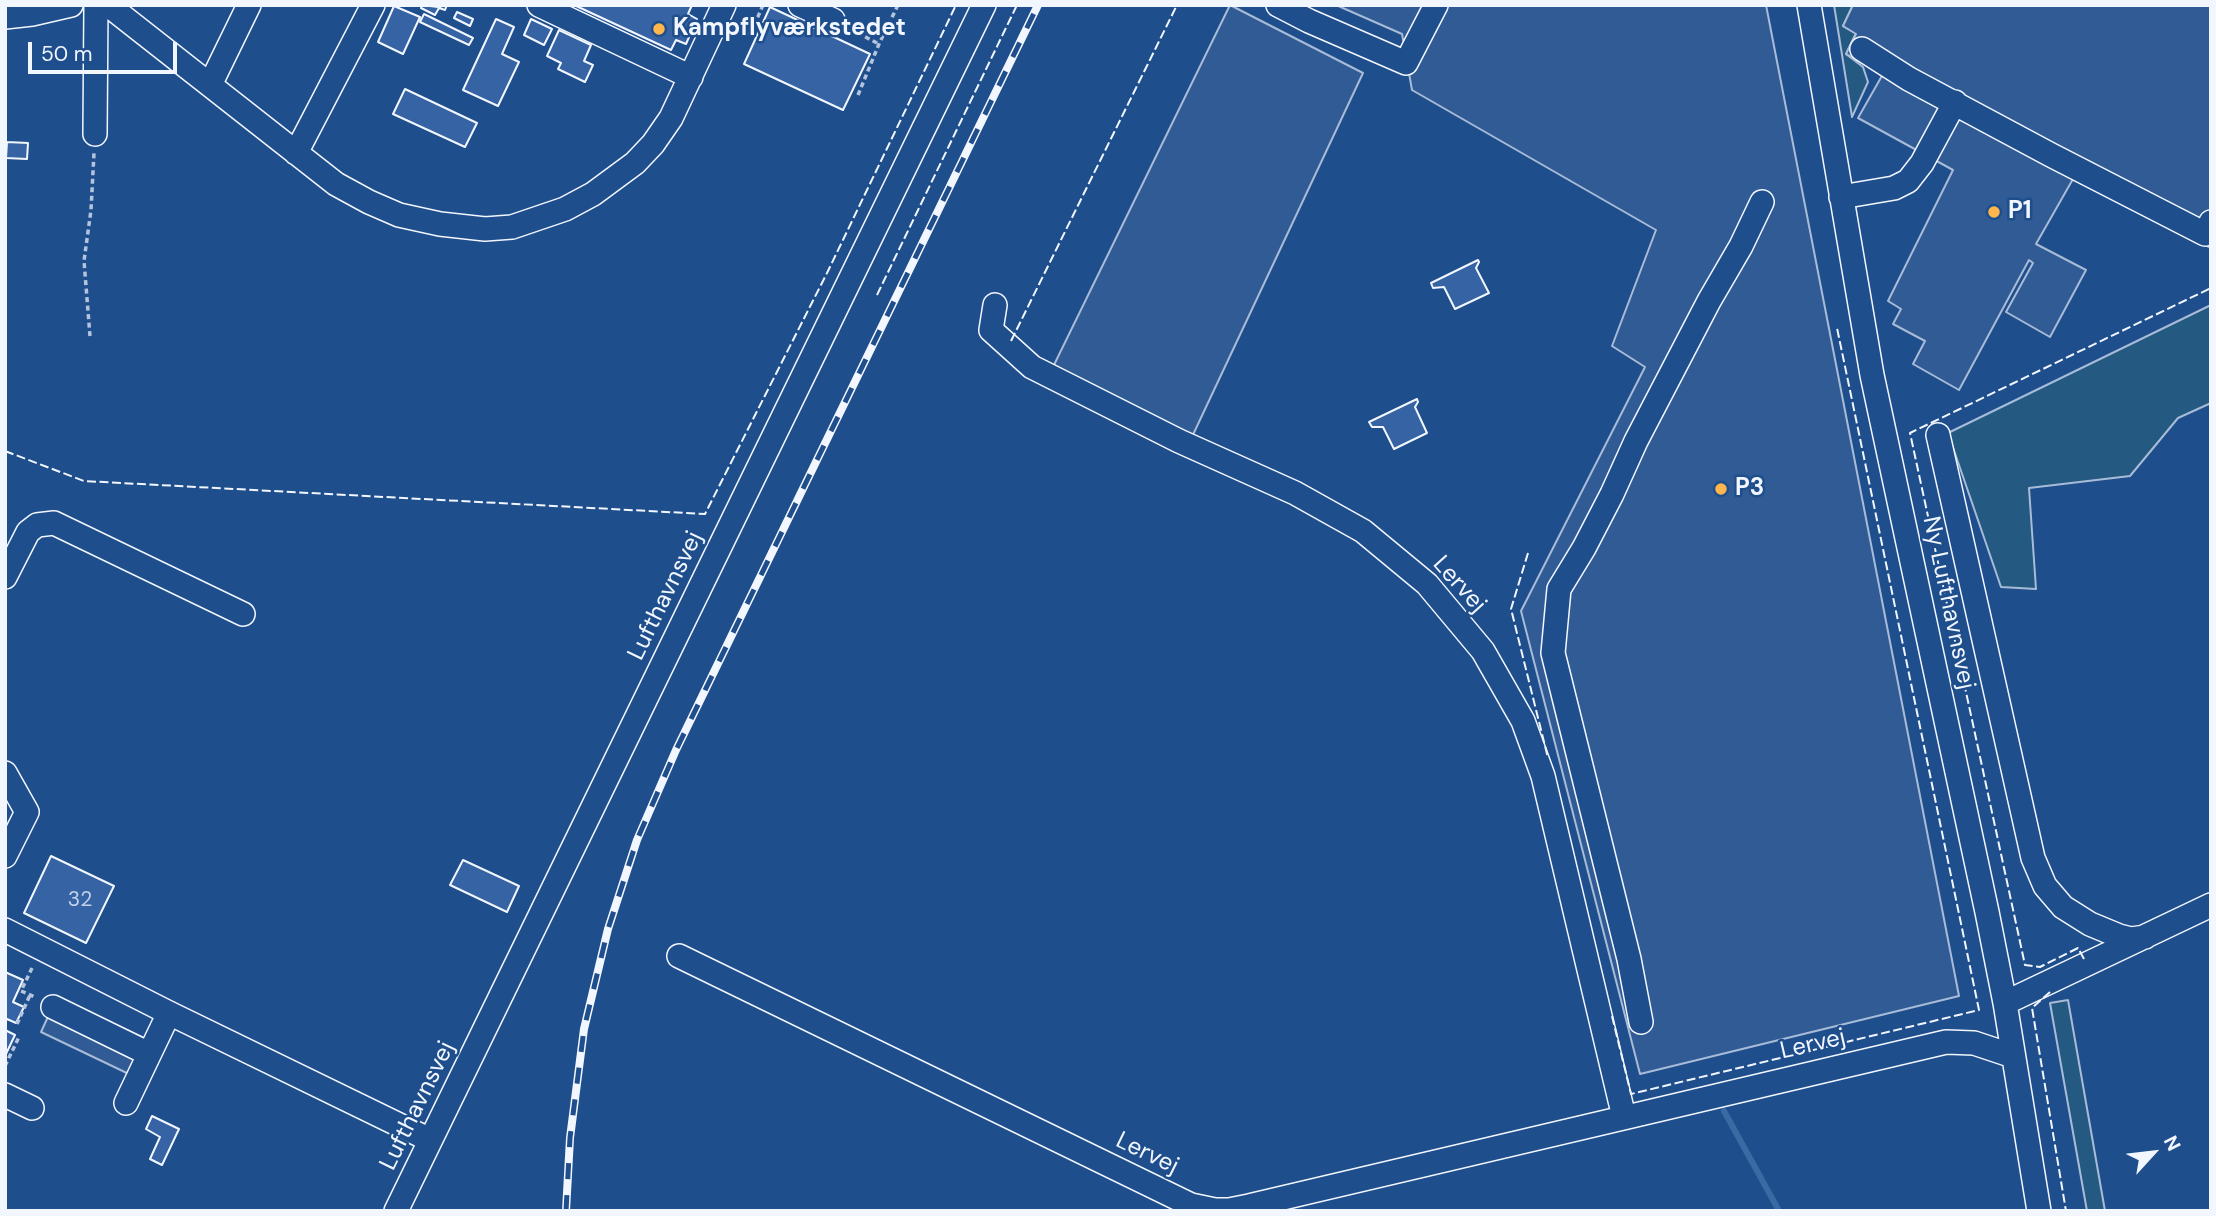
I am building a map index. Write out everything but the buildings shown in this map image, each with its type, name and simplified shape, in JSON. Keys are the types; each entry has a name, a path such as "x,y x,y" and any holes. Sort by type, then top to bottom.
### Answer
{"street":[{"path":"5,18 71,5"},
{"path":"94,134 96,5"},
{"path":"108,5 336,184 398,215 451,226 485,229 512,227 565,209 593,194 635,163 653,144 671,118 724,5"},
{"path":"210,85 249,5"},
{"path":"296,153 373,5"},
{"path":"539,5 691,76"},
{"path":"800,5 833,20"},
{"name":"Lufthavnsvej","path":"396,1211 984,5"},
{"path":"1278,5 1406,63 1436,5"},
{"name":"Ny Lufthavnsvej","path":"1809,5 1872,375 2005,1003 2039,1211"},
{"path":"1862,49 1909,79 2205,234 2211,222"},
{"path":"1841,197 1894,188 1908,181 1922,163 1955,102"},
{"path":"1641,1021 1629,958 1553,653 1559,589 1607,505 1636,441 1762,202"},
{"name":"Lervej","path":"995,305 991,330 1031,368 1180,441 1295,493 1363,531 1427,584 1483,651 1523,721 1543,776 1624,1117"},
{"path":"1937,435 2033,858 2045,886 2063,906 2090,924 2119,936 2131,939 2145,937"},
{"path":"5,577 28,532 42,523 54,523 243,614"},
{"path":"5,773 27,812 5,856"},
{"path":"2005,1003 2211,905"},
{"path":"5,930 430,1140"},
{"name":"Lervej","path":"679,957 1191,1205 1215,1210 1249,1206 1947,1042 1974,1043 2013,1055"},
{"path":"53,1007 149,1054"},
{"path":"126,1103 169,1013"},
{"path":"5,1095 32,1108"}],"path":[{"path":"858,95 898,5"},
{"path":"833,20 879,44"},
{"path":"90,336 84,261 91,210 94,134"},
{"path":"34,962 20,991 53,1007"},
{"path":"17,1024 30,995"},
{"path":"5,1066 19,1037"}],"shaded area":[{"path":"1230,5 1363,73 1191,439 1051,371"},
{"name":"P3","path":"1336,5 1766,5 1959,996 1640,1074 1521,611 1645,367 1612,346 1656,230 1412,90 1402,34"},
{"path":"1834,5 1853,5 1843,26 1856,33 1846,54 1863,67 1868,82 1852,117"},
{"name":"P1","path":"1853,5 2211,5 2211,248 2073,179 2036,244 2086,270 2050,337 2006,312 2033,263 2029,260 1959,390 1913,364 1925,341 1893,324 1901,309 1888,301 1953,170 1858,118 1883,74 1846,54 1856,34 1843,26"},
{"path":"2211,305 2211,403 2178,418 2130,476 2029,488 2036,589 2001,587 1948,433"},
{"path":"57,997 148,1040 131,1075 41,1032"},
{"path":"2068,1000 2105,1211 2087,1211 2050,1003"}],"waterway":[{"path":"1724,1111 1778,1209"}],"railway":[{"path":"566,1211 570,1138 584,1029 608,929 637,840 676,750 1038,5"}],"fence":[{"path":"5,451 84,481 705,514 828,271 956,5"},
{"path":"877,295 1017,5"},
{"path":"1011,341 1177,5"},
{"path":"2084,959 2078,948 2040,967 2025,965 1910,433 2211,288"},
{"path":"1612,1016 1631,1094 1979,1010 1837,328"},
{"path":"1528,553 1511,609 1548,758"},
{"path":"2050,992 2032,1008 2066,1211"}],"place":[{"name":"Kampflyværkstedet","path":"659,29"},
{"name":"P1","path":"1994,212"},
{"name":"P3","path":"1721,489"}]}
